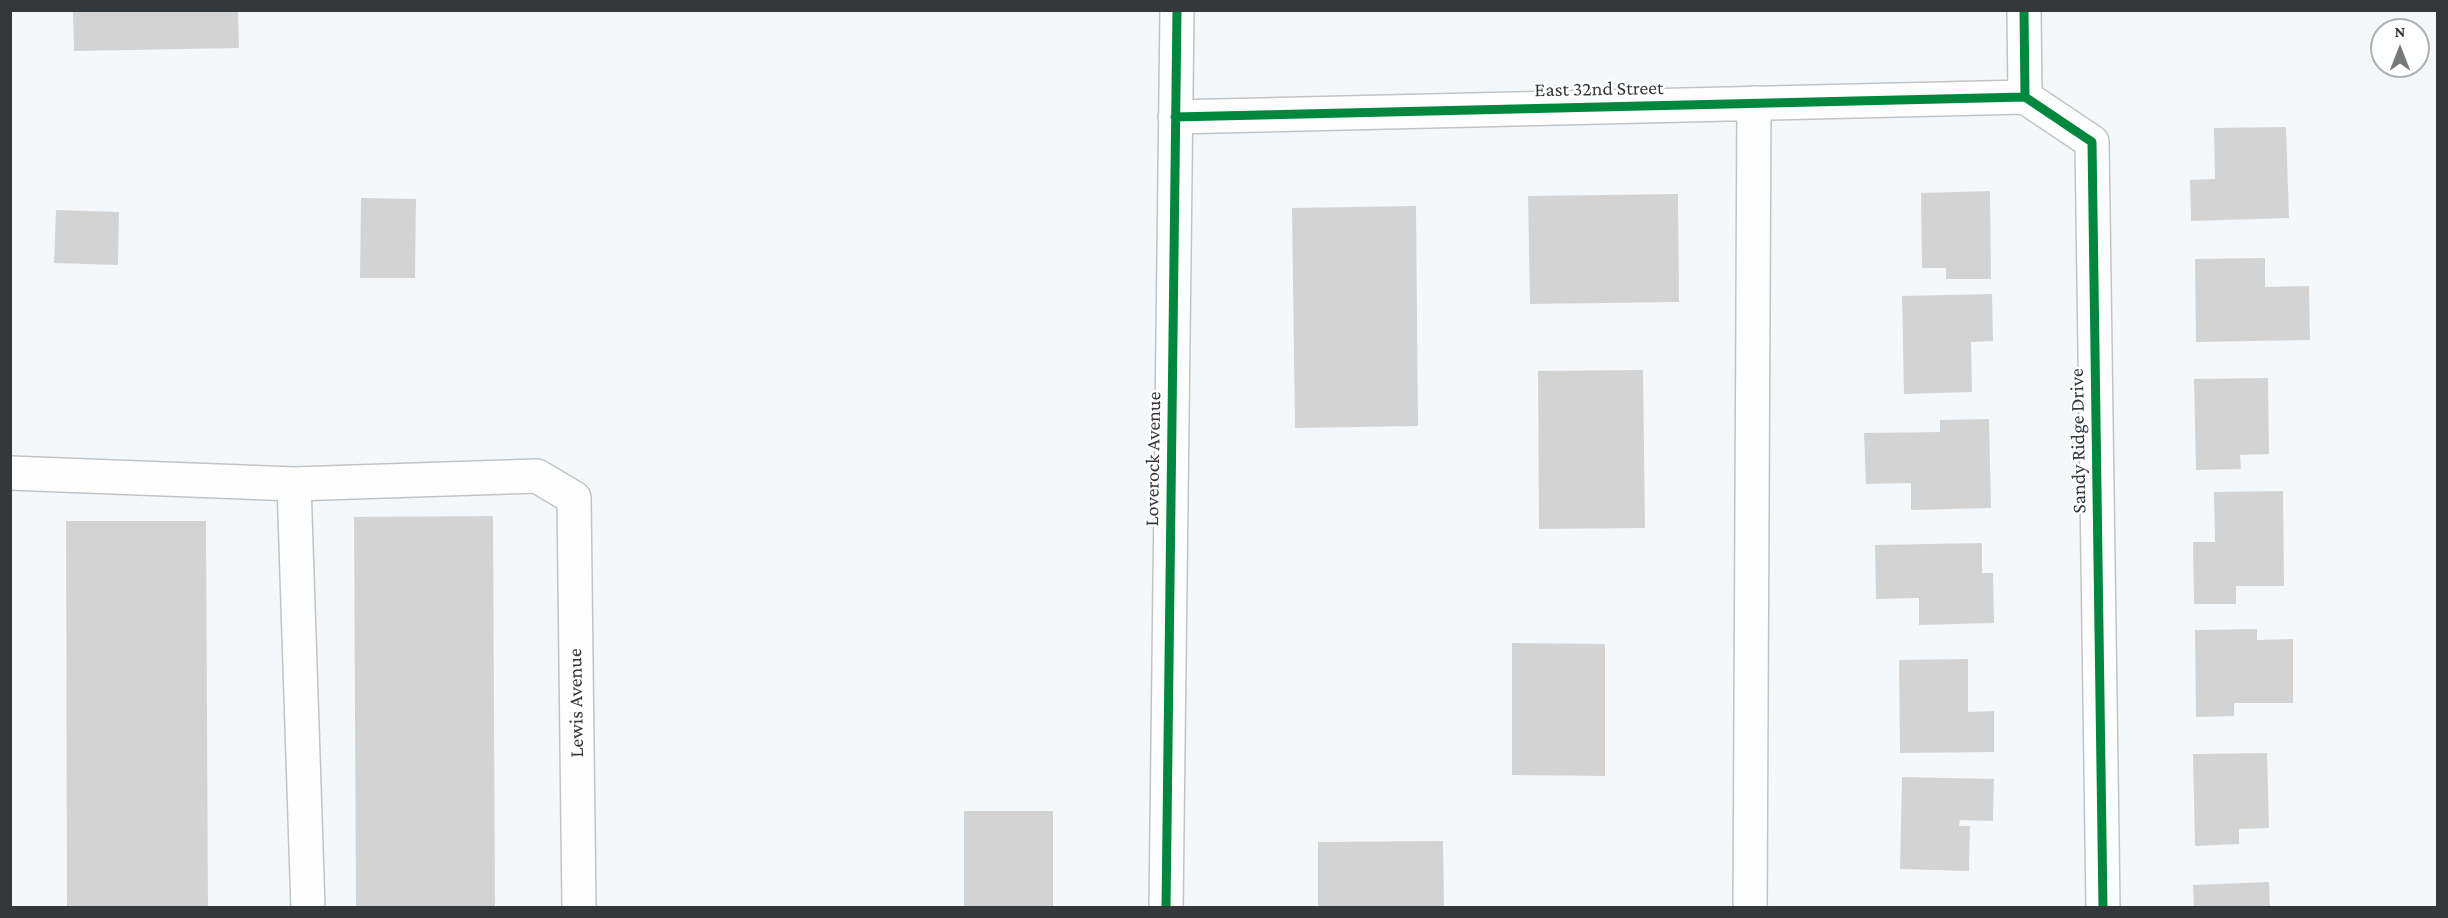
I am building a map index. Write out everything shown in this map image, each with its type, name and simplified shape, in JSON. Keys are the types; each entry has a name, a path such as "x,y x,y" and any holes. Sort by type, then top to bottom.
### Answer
{"street":[{"name":"Loverock Avenue","path":"1166,908 1177,10"},
{"path":"2024,10 2025,97"},
{"name":"East 32nd Street","path":"1175,117 2025,97"},
{"name":"Sandy Ridge Drive","path":"2025,97 2092,141 2103,908"},
{"path":"1750,908 1754,104"},
{"path":"10,473 294,484 308,908"},
{"name":"Lewis Avenue","path":"294,484 537,476 574,498 579,908"}],"building":[{"path":"73,10 238,10 239,48 74,51"},
{"path":"2286,127 2289,218 2191,221 2190,180 2215,179 2214,128"},
{"path":"1990,191 1991,279 1946,279 1946,268 1922,268 1921,193"},
{"path":"1678,194 1679,302 1530,304 1528,196"},
{"path":"361,198 416,199 415,278 360,278"},
{"path":"1416,206 1418,426 1295,428 1292,208"},
{"path":"56,210 119,212 118,265 54,263"},
{"path":"2265,258 2265,287 2309,286 2310,340 2196,342 2195,259"},
{"path":"1992,294 1993,341 1971,342 1972,392 1904,394 1902,296"},
{"path":"1643,370 1645,528 1539,529 1538,371"},
{"path":"2268,378 2269,454 2240,455 2241,469 2196,470 2194,379"},
{"path":"1989,419 1991,508 1911,510 1911,483 1866,484 1864,433 1940,432 1940,420"},
{"path":"2283,491 2284,586 2236,586 2236,604 2194,604 2193,542 2215,542 2214,492"},
{"path":"493,516 495,908 356,908 354,517"},
{"path":"66,521 206,521 208,908 67,908"},
{"path":"1982,543 1982,573 1993,573 1994,623 1919,625 1919,598 1876,599 1875,545"},
{"path":"2257,629 2257,640 2293,639 2293,703 2234,703 2234,716 2196,717 2195,630"},
{"path":"1512,643 1605,644 1605,776 1512,775"},
{"path":"1968,659 1968,712 1994,711 1994,752 1900,753 1899,660"},
{"path":"2267,753 2269,828 2239,829 2239,844 2195,846 2193,754"},
{"path":"1902,777 1994,779 1993,821 1960,820 1959,826 1970,826 1969,871 1900,869"},
{"path":"964,811 1053,811 1053,908 964,908"},
{"path":"1443,841 1444,908 1318,908 1318,842"},
{"path":"2269,882 2270,908 2194,908 2193,885"}],"cycle path":[{"path":"1166,908 1177,10"},
{"path":"2024,10 2025,97 2092,142 2103,908"},
{"path":"1175,117 2025,97"}]}
